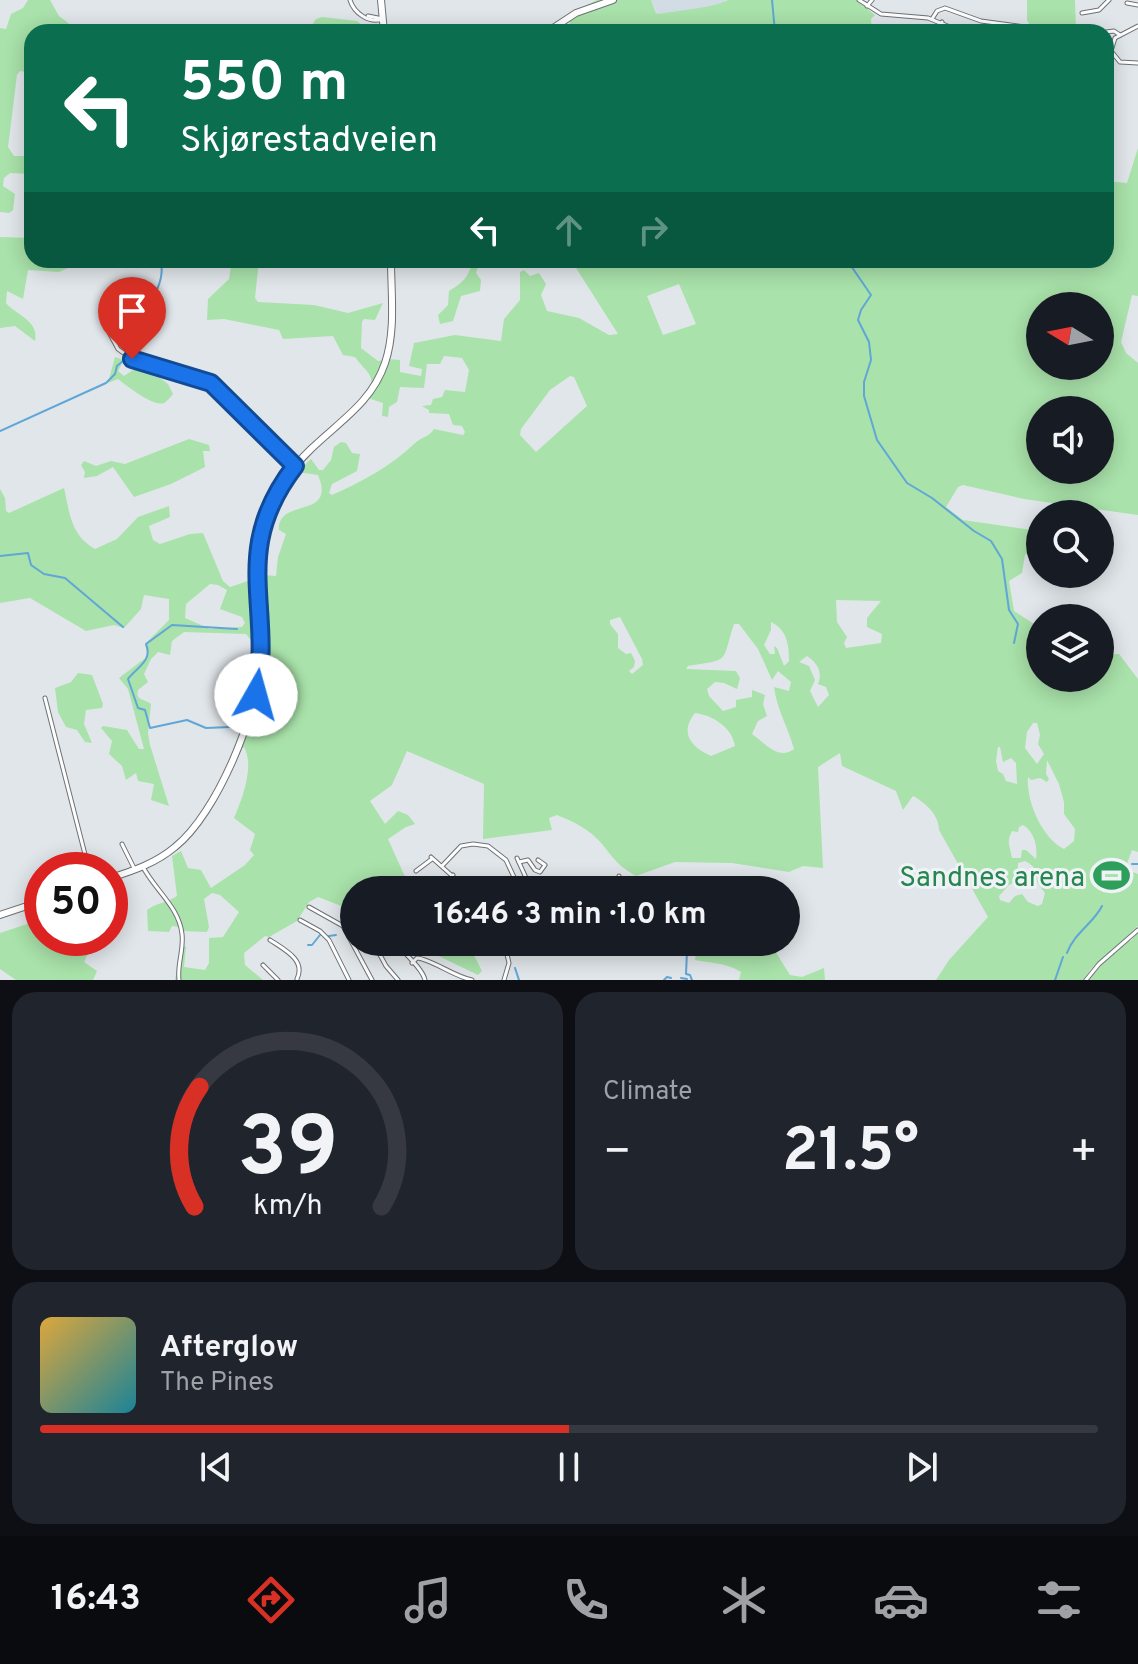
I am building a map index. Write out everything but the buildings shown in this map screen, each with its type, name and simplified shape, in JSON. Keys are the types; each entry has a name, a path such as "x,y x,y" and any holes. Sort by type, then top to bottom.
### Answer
{"main road":[{"path":"380,0 381,24"},
{"path":"559,24 576,13 613,0"},
{"path":"128,872 175,848 200,822 249,720 261,664 256,586 258,547 271,505 295,466 360,406 381,374 391,336 391,268"},
{"path":"0,915 24,907"}],"street":[{"path":"350,0 355,10 366,17 381,19"},
{"path":"859,0 887,16 932,19 946,24"},
{"path":"867,6 872,0"},
{"path":"1082,13 1099,10 1109,0"},
{"path":"1127,3 1138,5"},
{"path":"932,19 937,11 945,8 981,21 1003,24"},
{"path":"1114,42 1120,35 1138,26"},
{"path":"1114,31 1120,35"},
{"path":"1114,57 1122,63 1138,63"},
{"path":"104,323 118,349 136,361 213,384 295,466"},
{"path":"45,698 84,852"},
{"path":"122,844 135,870"},
{"path":"442,866 461,846 488,846 503,856 513,876"},
{"path":"416,871 432,858 453,875"},
{"path":"525,876 518,860 528,860 540,872 545,865 538,860"},
{"path":"143,867 181,925 179,980"},
{"path":"309,907 343,926 372,980"},
{"path":"315,920 318,914"},
{"path":"300,920 329,940 349,980"},
{"path":"1086,980 1099,964 1138,930"},
{"path":"270,940 299,963 301,970 297,980"},
{"path":"381,956 398,980"},
{"path":"407,956 424,974 425,980"},
{"path":"504,980 509,963 507,956"},
{"path":"412,963 417,958 424,959 472,980"},
{"path":"263,965 278,980"}],"shaded area":[{"path":"651,0 726,0 722,5 658,15"}],"green space":[{"path":"28,0 50,0 59,16 70,24 24,24 24,72 17,75 8,147 14,156 24,156 24,174 10,173 4,178 3,186 15,194 13,210 9,213 0,212 0,28 6,29 11,14 23,8"},
{"path":"597,0 651,0 656,13 660,14 728,0 856,0 875,15 871,24 570,24 569,14"},
{"path":"1027,0 1075,0 1076,24 1029,24"},
{"path":"322,17 361,24 313,24"},
{"path":"1138,148 1138,296 1132,295 1121,342 1126,353 1138,363 1138,515 1114,512 1114,500 1031,500 963,485 958,487 946,507 963,520 1026,529 1022,573 1009,581 1014,611 1026,619 1026,692 1114,692 1115,654 1119,654 1138,679 1138,852 1132,850 1125,869 1138,874 1138,926 1083,980 936,980 949,960 988,917 931,810 913,796 903,810 896,791 842,766 840,753 818,767 823,868 803,866 789,872 732,863 675,862 636,876 620,865 587,831 557,815 549,818 552,830 483,839 484,784 407,751 392,785 370,801 385,824 398,811 408,815 415,824 388,839 405,876 340,876 340,906 318,897 309,902 297,921 269,937 265,936 244,953 245,965 263,980 175,980 181,945 186,947 184,967 205,970 209,963 209,938 223,937 239,912 220,895 212,893 204,899 209,927 207,932 181,931 179,927 172,926 169,932 148,931 147,910 177,896 172,856 181,851 188,868 201,870 211,888 245,865 254,855 250,850 255,834 234,818 246,782 247,755 244,747 233,749 252,690 255,657 252,644 246,634 184,632 172,641 170,655 158,652 151,659 144,674 148,682 137,694 151,704 150,745 169,806 151,800 154,784 138,781 136,773 126,780 122,766 109,754 112,741 101,728 127,730 139,749 144,749 128,689 119,678 148,656 145,644 169,620 169,599 144,595 141,609 124,628 114,625 86,631 30,598 0,603 0,489 9,513 64,488 76,531 95,549 117,539 138,517 169,506 170,517 149,526 153,540 160,544 203,533 223,581 230,587 248,581 252,574 276,576 278,557 286,534 279,530 281,520 320,498 322,489 318,475 297,472 311,459 319,470 323,470 331,460 334,447 341,442 346,443 352,453 360,454 357,471 332,484 329,493 332,495 386,466 434,429 463,435 465,432 462,426 453,425 449,414 429,413 422,406 431,405 433,399 442,397 445,390 465,392 469,370 462,358 444,356 440,364 427,364 424,388 400,387 397,402 389,407 388,417 382,416 383,403 368,398 372,384 370,375 355,357 343,355 333,336 283,339 279,330 224,319 207,320 208,299 229,279 231,268 258,268 255,298 258,302 314,305 348,313 383,303 375,320 364,319 362,322 361,348 378,361 400,360 400,372 421,376 422,369 409,366 414,343 455,335 501,341 504,319 520,300 520,272 524,270 530,276 539,273 546,284 541,295 547,311 579,318 609,335 618,334 576,268 1114,268 1114,182 1127,183","holes":["679,284 696,324 663,335 647,296","570,376 574,377 587,406 536,452 520,435 521,429 550,390","210,584 218,585 227,590 220,609 242,617 245,623 242,627 210,629 185,618 186,604","836,600 881,601 867,618 867,627 882,634 881,643 846,648 844,643 847,637 837,622","620,617 642,659 643,665 632,674 629,671 635,661 631,653 626,654 618,648 618,634 610,620","771,622 781,629 786,638 789,661 784,666 777,648 774,646 775,654 770,654 764,645","734,624 739,624 758,649 772,680 778,671 791,682 789,691 774,687 794,749 788,752 778,752 752,734 758,721 767,716 763,704 765,695 752,690 752,697 736,700 736,707 723,711 709,696 707,689 715,682 737,689 740,678 736,671 686,669 723,657","807,656 818,668 818,684 826,687 829,695 818,707 810,691 815,680 809,666 799,662","695,713 714,719 730,733 735,746 711,756 690,739 690,720","1033,723 1037,723 1040,735 1038,744 1044,754 1037,764 1025,748 1027,732","1000,747 1003,762 1011,758 1016,763 1017,784 1006,781 998,771 996,761","1047,760 1059,784 1064,814 1075,829 1074,841 1064,849 1042,828 1030,797 1028,777 1047,782","1023,825 1030,831 1036,845 1036,859 1026,850 1022,850 1021,858 1012,858 1009,841 1012,831 1018,832","1025,861 1035,869 1036,880 1045,893 1042,904 1038,906 1028,902 1022,894 1009,903 1000,900 999,896 1017,881 1018,863"]},
{"path":"0,237 24,238 24,268 68,268 59,272 28,270 23,299 7,291 6,303 34,328 35,341 15,326 0,328"},
{"path":"471,268 478,268 480,291 461,296 453,321 440,324 438,315 448,305 449,291 467,276"},
{"path":"115,357 124,360 118,371 124,376 142,364 158,366 156,375 168,384 173,395 165,403 153,402 118,379 108,383"},
{"path":"189,439 209,445 210,451 203,451 205,467 171,484 134,497 113,467 97,476 84,478 81,465 84,461 96,466 111,461 125,464"},
{"path":"78,673 92,675 103,704 102,708 86,710 84,724 92,743 85,742 77,730 66,727 58,712 55,688 71,682"},
{"path":"24,925 24,956 87,956 84,962 97,971 93,980 16,980 0,969 0,933"},
{"path":"1138,932 1138,980 1088,980 1092,973"},
{"path":"439,956 474,956 482,971 478,975"},
{"path":"696,956 778,956 790,975 802,977 824,968 825,980 739,980 741,972 736,969 695,960"}],"waterway":[{"path":"772,0 774,24"},
{"path":"0,431 106,383 115,374 117,366 130,355 139,338 134,334 135,327 159,286 162,268"},
{"path":"852,268 871,295 858,320 869,342 871,360 864,382 864,396 877,440 907,483 991,541 1002,559 1009,610 1018,624 1014,643"},
{"path":"0,556 28,553 31,565 44,574 65,578 123,627"},
{"path":"230,727 206,728 187,720 150,728 145,710 138,708 128,679 146,659 146,644 172,625 237,629"},
{"path":"1132,864 1138,864"},
{"path":"1067,953 1102,906"},
{"path":"308,945 312,945 320,935"},
{"path":"329,936 336,935"},
{"path":"687,956 686,974 692,980"},
{"path":"1055,980 1063,957"},
{"path":"515,968 519,980"},
{"path":"664,980 671,978"},
{"path":"681,978 687,979"}],"place":[{"name":"Sandnes arena","path":"1111,876"}],"route":[{"path":"132,359 211,383 295,466 271,505 258,547 256,586 261,648 256,695"}]}
